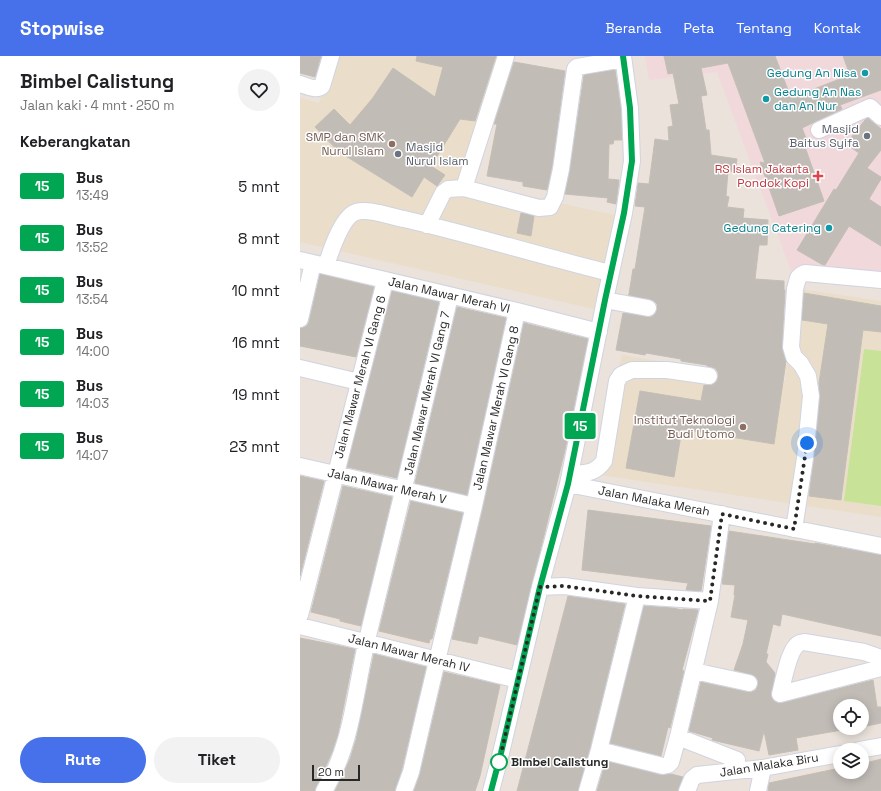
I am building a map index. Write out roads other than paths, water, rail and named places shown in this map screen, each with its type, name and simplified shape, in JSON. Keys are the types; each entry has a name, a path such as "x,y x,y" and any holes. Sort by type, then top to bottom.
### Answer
{"street":[{"path":"300,84 316,88 322,86 331,56"},
{"path":"464,188 506,56"},
{"path":"427,225 443,193 448,189 464,188 539,208 550,207 555,197 561,169 574,72 577,67 623,58 630,108 632,161 624,213 610,273 570,479 540,587 491,791"},
{"path":"819,130 877,109"},
{"path":"300,319 313,263 330,250 346,219 351,214 357,212 368,211 427,225 610,273"},
{"name":"Jalan Mawar Merah VI","path":"313,263 518,311 599,332"},
{"path":"794,529 805,458 811,396 808,376 801,364 794,357 791,347 795,289 798,278 805,273 881,280"},
{"name":"Jalan Mawar Merah VI Gang 6","path":"300,615 385,280"},
{"name":"Jalan Mawar Merah VI Gang 7","path":"324,791 338,765 347,738 367,643 450,296"},
{"path":"605,300 648,308"},
{"name":"Jalan Mawar Merah VI Gang 8","path":"404,791 411,772 474,506 518,311"},
{"path":"300,368 358,382"},
{"path":"570,479 599,469 604,461 617,381 621,375 632,370 667,370 709,376"},
{"name":"Jalan Mawar Merah V","path":"300,466 474,506"},
{"name":"Jalan Malaka Merah","path":"570,479 722,514 881,546"},
{"path":"599,750 663,766 668,765 671,762 710,601 722,514"},
{"path":"540,587 564,586 637,596 710,601"},
{"path":"587,791 599,750 637,596"},
{"name":"Jalan Mawar Merah IV","path":"300,626 518,680"},
{"path":"881,658 864,652 804,642 799,643 791,653 780,694 881,668"},
{"path":"694,671 749,683"},
{"path":"678,737 738,760"},
{"path":"869,748 881,746"},
{"name":"Jalan Malaka Biru","path":"687,791 692,779 697,776 762,768 833,755"},
{"path":"758,791 762,768"}],"place":[{"name":"Gedung An Nisa","path":"865,73"},
{"name":"Gedung An Nas dan An Nur","path":"766,99"},
{"name":"Masjid Baitus Syifa","path":"867,136"},
{"name":"SMP dan SMK Nurul Islam","path":"392,144"},
{"name":"Masjid Nurul Islam","path":"398,154"},
{"name":"RS Islam Jakarta Pondok Kopi","path":"818,176"},
{"name":"Gedung Catering","path":"829,228"},
{"name":"Institut Teknologi Budi Utomo","path":"743,427"},
{"name":"Bimbel Calistung","path":"499,762"}]}
